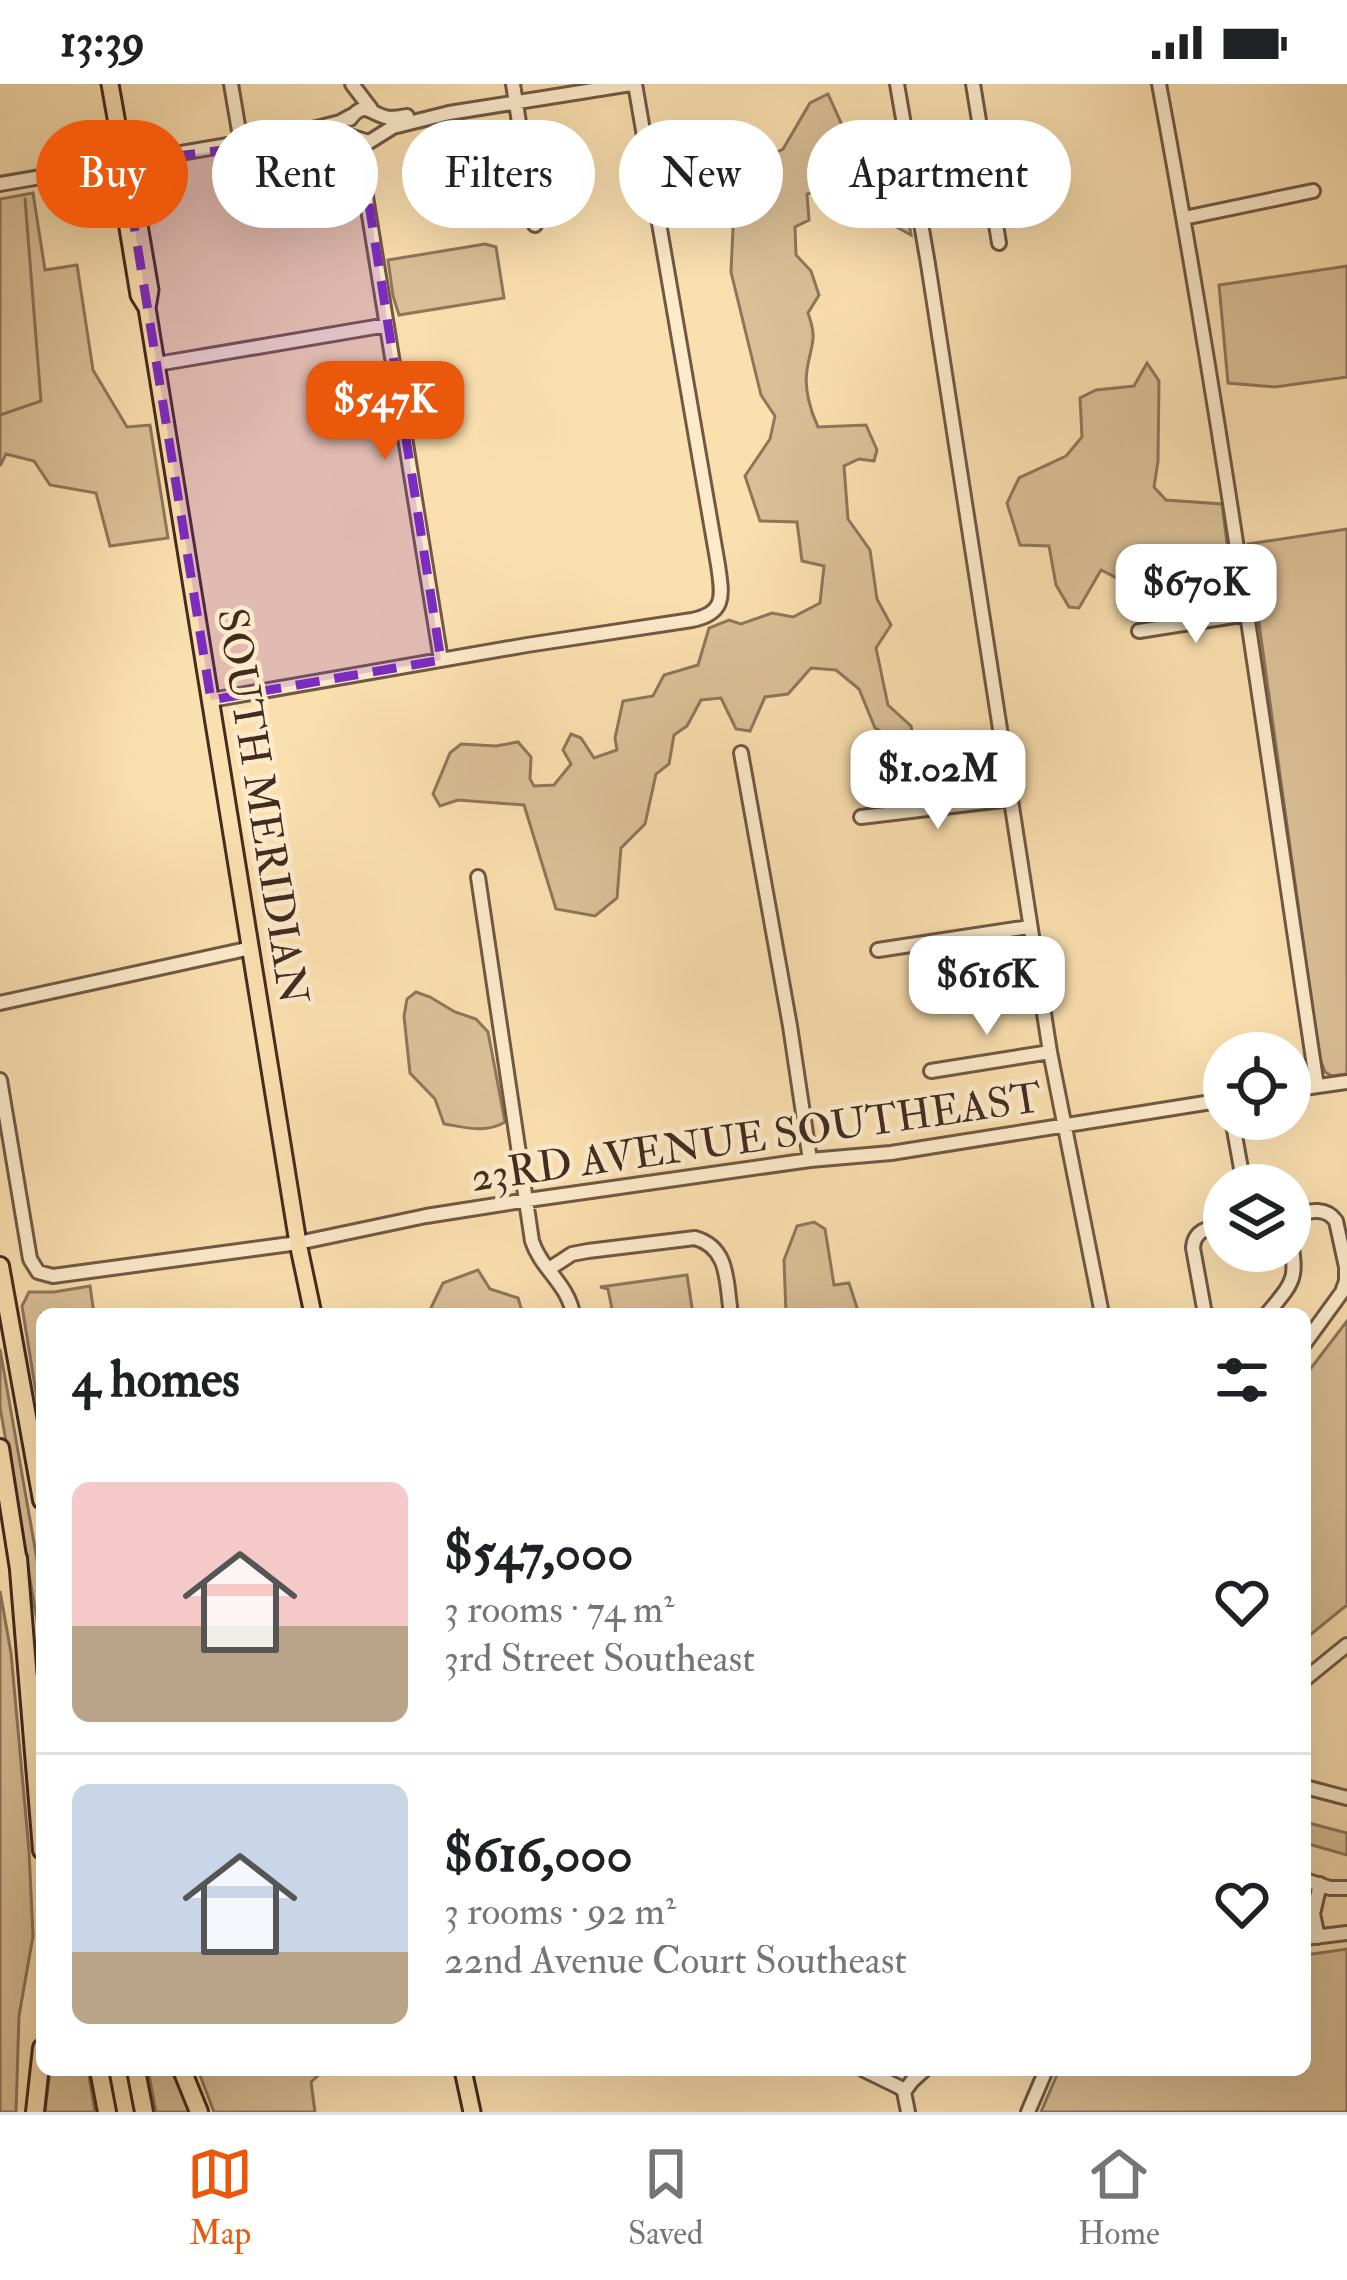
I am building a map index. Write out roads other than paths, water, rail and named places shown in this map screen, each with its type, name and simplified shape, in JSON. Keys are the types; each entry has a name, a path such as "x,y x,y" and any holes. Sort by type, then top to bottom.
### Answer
{"highway":[{"path":"0,1266 36,1467"},
{"path":"0,1448 36,1678"},
{"path":"18,1558 36,1777"},
{"path":"35,2112 39,2076"},
{"path":"100,2076 106,2112"},
{"path":"137,2076 144,2112"},
{"path":"184,2076 199,2112"}],"main road":[{"name":"SOUTH MERIDIAN","path":"110,84 116,120"},
{"name":"SOUTH MERIDIAN","path":"139,228 150,290 147,308 312,1308"},
{"path":"464,2076 472,2112"}],"street":[{"path":"231,84 238,120"},
{"path":"352,84 374,111 382,127 378,134"},
{"path":"350,120 352,84"},
{"path":"514,84 520,120"},
{"path":"211,700 692,620 711,615 721,592 633,84 448,113 388,118 360,110 343,120"},
{"path":"897,84 1029,927 1101,1308"},
{"path":"973,84 999,243"},
{"path":"1159,84 1247,614 1317,1086"},
{"path":"378,137 396,126 448,113"},
{"path":"0,184 36,178"},
{"path":"1184,218 1313,191"},
{"path":"372,228 442,660"},
{"path":"157,364 387,325"},
{"path":"1138,631 1247,614"},
{"path":"741,753 810,1160"},
{"path":"861,818 1010,799"},
{"path":"478,877 534,1249 570,1298 572,1308"},
{"path":"878,950 1029,927"},
{"path":"0,1003 251,948"},
{"path":"931,1070 1050,1052"},
{"name":"23RD AVENUE SOUTHEAST","path":"0,1080 26,1243 33,1267 53,1276 298,1243 528,1200 891,1153 1203,1103"},
{"path":"1311,1087 1347,1082"},
{"path":"1311,1211 1332,1215 1336,1221 1346,1267 1342,1292 1311,1335"},
{"path":"1203,1231 1194,1239 1193,1249 1204,1308"},
{"path":"550,1269 572,1254 695,1238 716,1247 722,1258 730,1308"},
{"path":"1272,1308 1293,1282 1294,1272"},
{"path":"1311,1674 1345,1652"},
{"path":"1311,1789 1347,1798"},
{"path":"1311,1882 1347,1888"},
{"path":"1320,1884 1311,1938 1347,1933"},
{"path":"879,2076 904,2092 908,2112"},
{"path":"904,2092 917,2076"},
{"path":"1028,2112 1043,2076"}],"waterway":[{"path":"0,415 41,401 25,199"}]}
